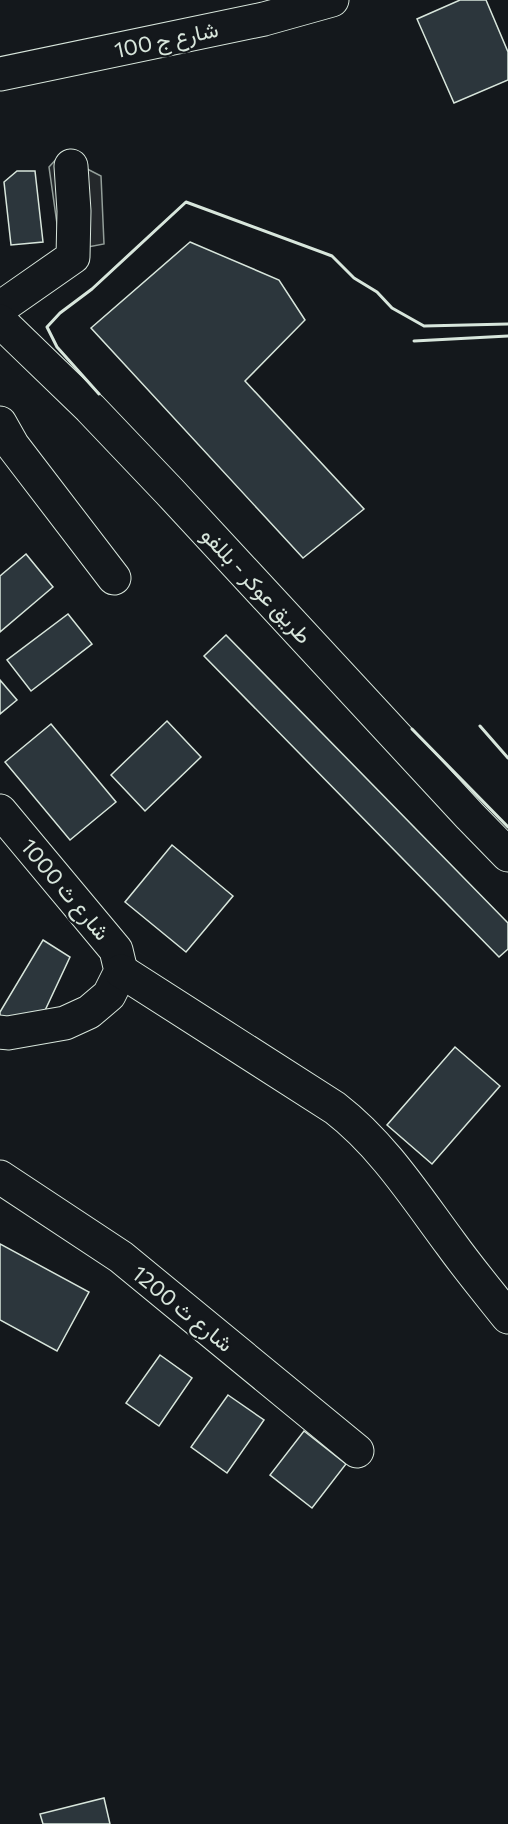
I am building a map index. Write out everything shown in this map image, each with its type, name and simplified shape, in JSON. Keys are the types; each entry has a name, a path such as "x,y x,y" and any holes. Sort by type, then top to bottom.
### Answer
{"street":[{"name":"شارع ج 100","path":"0,74 264,18 332,0"},
{"path":"0,308 74,257 71,166"},
{"name":"طريق عوكر - بللفو","path":"0,321 90,408 508,855"},
{"path":"0,423 13,446 114,578"},
{"name":"شارع ث 1000","path":"0,810 116,950 121,971"},
{"path":"0,1032 18,1032 65,1023 89,1012 109,995 121,971 335,1108 353,1122 418,1197 451,1245 508,1317"},
{"name":"شارع ث 1200","path":"0,1177 121,1257 357,1451"}],"shaded area":[{"path":"60,155 101,176 104,244 61,252 49,167"}],"building":[{"path":"460,0 486,0 508,52 508,80 454,103 417,19"},
{"path":"17,171 35,171 43,242 11,245 4,182"},
{"path":"190,242 279,280 305,320 245,381 364,509 303,558 91,328"},
{"path":"26,554 53,587 0,632 0,576"},
{"path":"68,614 92,644 31,691 7,660"},
{"path":"226,635 508,923 508,949 499,957 204,656"},
{"path":"0,680 17,700 0,714"},
{"path":"167,721 201,757 145,811 111,775"},
{"path":"51,724 116,802 70,840 5,762"},
{"path":"172,845 233,896 186,952 125,902"},
{"path":"43,940 70,957 41,1019 0,1019 0,1012"},
{"path":"455,1047 500,1086 432,1164 387,1125"},
{"path":"0,1244 89,1292 57,1351 0,1320"},
{"path":"160,1355 192,1378 159,1426 126,1403"},
{"path":"228,1395 264,1420 227,1473 191,1447"},
{"path":"304,1431 346,1464 312,1508 270,1475"},
{"path":"104,1798 110,1824 43,1824 40,1814"}],"wall":[{"path":"99,394 57,347 47,327 60,313 92,289 186,202 332,256 354,278 377,292 392,308 424,326 508,324"},
{"path":"414,341 508,336"},
{"path":"480,726 508,758"},
{"path":"412,729 508,827"}]}
